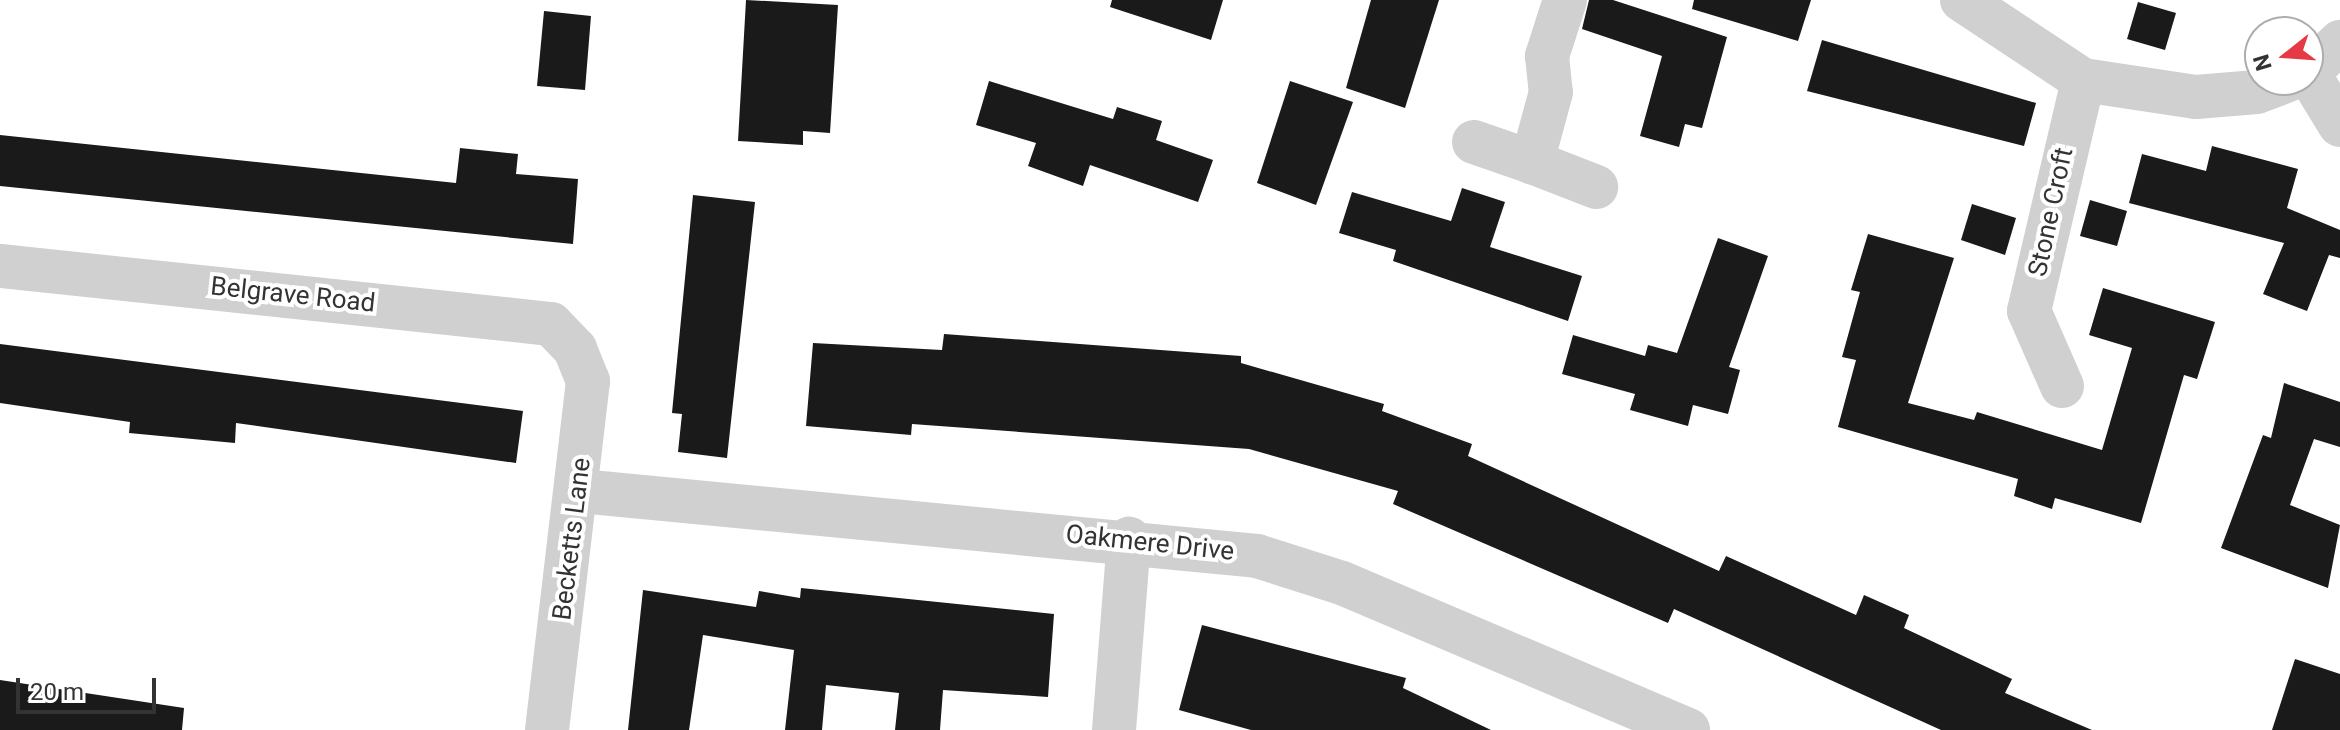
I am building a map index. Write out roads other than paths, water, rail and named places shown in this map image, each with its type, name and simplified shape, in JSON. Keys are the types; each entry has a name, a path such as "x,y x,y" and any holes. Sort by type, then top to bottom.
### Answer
{"street":[{"path":"1532,162 1551,92 1547,56 1565,0"},
{"path":"1962,0 2083,80 2196,97 2244,93"},
{"path":"2324,58 2340,42"},
{"name":"Stone Croft","path":"2062,386 2029,311 2083,80"},
{"path":"2322,96 2340,125"},
{"path":"1474,142 1596,187"},
{"name":"Belgrave Road","path":"0,266 514,317 551,324 575,349"},
{"name":"Becketts Lane","path":"547,730 580,491 588,381 575,349"},
{"name":"Oakmere Drive","path":"580,491 1129,539 1257,556 1342,583 1688,730"},
{"path":"1114,730 1129,539"}]}
